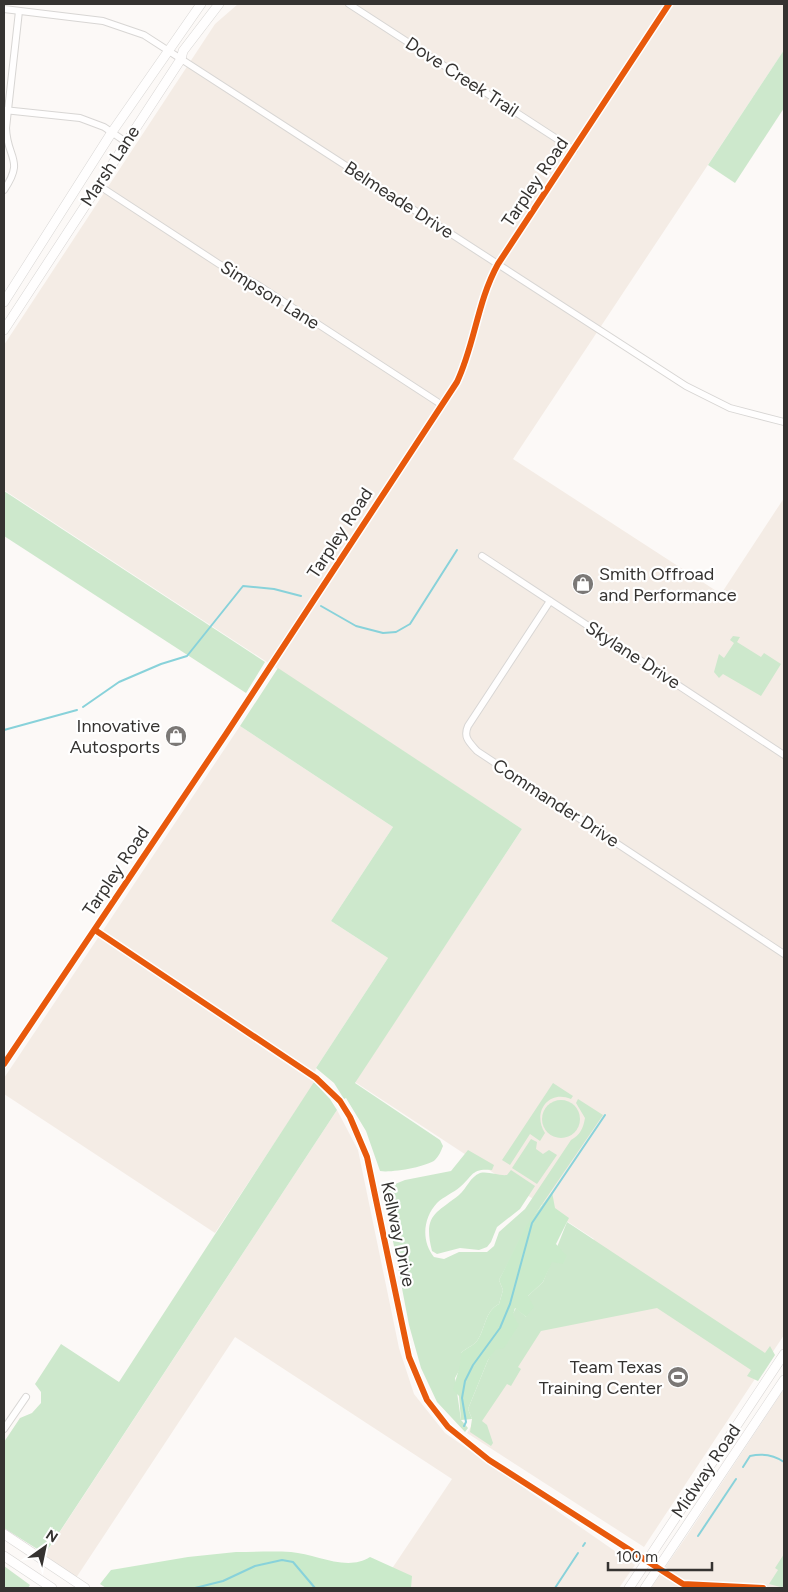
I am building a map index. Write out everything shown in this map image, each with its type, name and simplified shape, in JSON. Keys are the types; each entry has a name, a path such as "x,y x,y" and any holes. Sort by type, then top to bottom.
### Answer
{"main road":[{"name":"Marsh Lane","path":"4,302 112,132 201,4"},
{"name":"Marsh Lane","path":"4,330 181,59 183,51 219,4"},
{"name":"Midway Road","path":"629,1588 784,1354"},
{"name":"Midway Road","path":"645,1588 784,1380"},
{"path":"758,1393 770,1401"},
{"path":"4,1534 71,1584 85,1588"},
{"path":"4,1556 52,1588"}],"street":[{"name":"Dove Creek Trail","path":"349,4 574,150"},
{"name":"Tarpley Road","path":"4,1064 95,930 442,405 463,368 482,298 498,264 669,4"},
{"name":"Belmeade Drive","path":"4,10 103,21 123,26 144,35 693,390 747,414 784,422"},
{"path":"4,190 11,179 15,162 7,137 6,110 20,11"},
{"path":"6,110 80,118 112,132 126,142"},
{"name":"Simpson Lane","path":"98,185 219,264 258,285 442,405"},
{"name":"Skylane Drive","path":"482,556 784,755"},
{"name":"Commander Drive","path":"550,601 468,726 465,733 467,740 476,751 784,954"},
{"name":"Kellway Drive","path":"95,930 303,1068 334,1096 357,1129 367,1156 409,1356 427,1400 448,1427 464,1442 646,1562 683,1584 763,1588"},
{"path":"4,1429 26,1397"}],"shaded area":[{"path":"238,4 784,4 784,50 513,459 721,594 784,498 784,1335 644,1547 467,1433 594,1239 355,1082 522,829 4,490 4,345 215,24"},
{"path":"240,726 393,827 331,921 388,958 316,1068 313,1085 215,1233 4,1094 4,1078"},
{"path":"337,1110 358,1150 399,1348 414,1394 445,1433 635,1565 619,1588 379,1588 452,1479 235,1337 76,1578 44,1556"},
{"path":"784,1389 784,1588 651,1588 688,1534"}],"green space":[{"path":"784,50 784,108 735,183 708,165"},
{"path":"4,491 265,662 246,693 4,536"},
{"path":"733,636 740,637 737,642 761,657 764,653 781,664 761,696 723,674 719,678 714,672 719,654 724,658 734,643 730,640"},
{"path":"278,668 522,829 355,1083 440,1140 443,1146 439,1155 431,1163 400,1170 380,1171 366,1131 346,1098 344,1099 334,1083 316,1068 388,958 331,921 393,827 240,726"},
{"path":"314,1082 330,1099 337,1110 45,1554 4,1528 4,1442 20,1418 32,1413 41,1403 41,1392 35,1384 61,1344 119,1382"},
{"path":"553,1083 573,1096 571,1099 555,1097 544,1105 540,1118 545,1133 540,1141 530,1134 510,1165 502,1160"},
{"path":"578,1099 603,1115 532,1219 499,1280 503,1290 499,1304 490,1311 477,1341 461,1353 461,1367 455,1378 461,1420 468,1428 465,1432 437,1402 421,1368 409,1325 384,1194 385,1188 405,1180 451,1171 468,1150 494,1165 492,1170 480,1170 473,1174 460,1187 437,1203 426,1222 425,1230 427,1244 434,1257 444,1259 459,1252 487,1252 494,1246 499,1232 525,1209 571,1140 581,1131 585,1118 576,1103"},
{"path":"561,1100 574,1106 580,1119 574,1132 561,1138 548,1132 542,1119 548,1106"},
{"path":"531,1139 537,1142 536,1149 543,1154 549,1150 557,1155 537,1184 512,1168"},
{"path":"511,1170 535,1186 520,1209 497,1227 487,1247 479,1250 460,1248 437,1254 432,1251 429,1230 433,1217 459,1195 471,1180 480,1173 507,1175"},
{"path":"552,1192 555,1208 569,1218 556,1244 567,1256 563,1264 552,1262 543,1282 528,1296 534,1307 526,1317 515,1308 513,1315 519,1325 504,1348 495,1350 488,1360 468,1409 472,1419 461,1420 459,1396 453,1390 461,1353 477,1341 490,1311 499,1304 503,1290 499,1280 526,1226"},
{"path":"567,1222 765,1353 770,1346 775,1355 758,1381 747,1376 751,1370 657,1308 541,1331 518,1367 521,1369 511,1386 507,1384 482,1421 487,1425 493,1443 491,1446 470,1432 472,1419 468,1409 488,1360 516,1308 526,1317 528,1296 543,1282"},
{"path":"236,1552 301,1553 341,1563 361,1561 370,1557 412,1576 411,1588 106,1588 100,1584 111,1570 188,1557"},
{"path":"784,1554 784,1588 769,1584 778,1570 775,1568"},
{"path":"4,1566 30,1585 28,1588 4,1588"}],"waterway":[{"path":"321,606 356,626 383,633 396,632 410,624 457,550"},
{"path":"83,707 119,682 161,664 187,656 243,586 274,589 301,596"},
{"path":"4,730 77,710"},
{"path":"464,1426 466,1422 462,1398 465,1381 473,1365 500,1328 510,1304 532,1223 605,1115"},
{"path":"743,1467 750,1456 755,1455 768,1455 784,1462"},
{"path":"698,1536 736,1479"},
{"path":"555,1588 578,1553"},
{"path":"195,1588 223,1581 255,1566 282,1560 293,1562 315,1588"}],"cycle path":[{"path":"4,1064 226,734 457,382 468,353 485,293 498,264 669,4"},
{"path":"95,930 316,1078 340,1101 350,1117 367,1157 409,1357 427,1400 448,1427 489,1460 683,1584 763,1588"}],"place":[{"name":"Smith Offroad and Performance","path":"583,584"},
{"name":"Innovative Autosports","path":"176,736"},
{"name":"Team Texas Training Center","path":"678,1377"}]}
